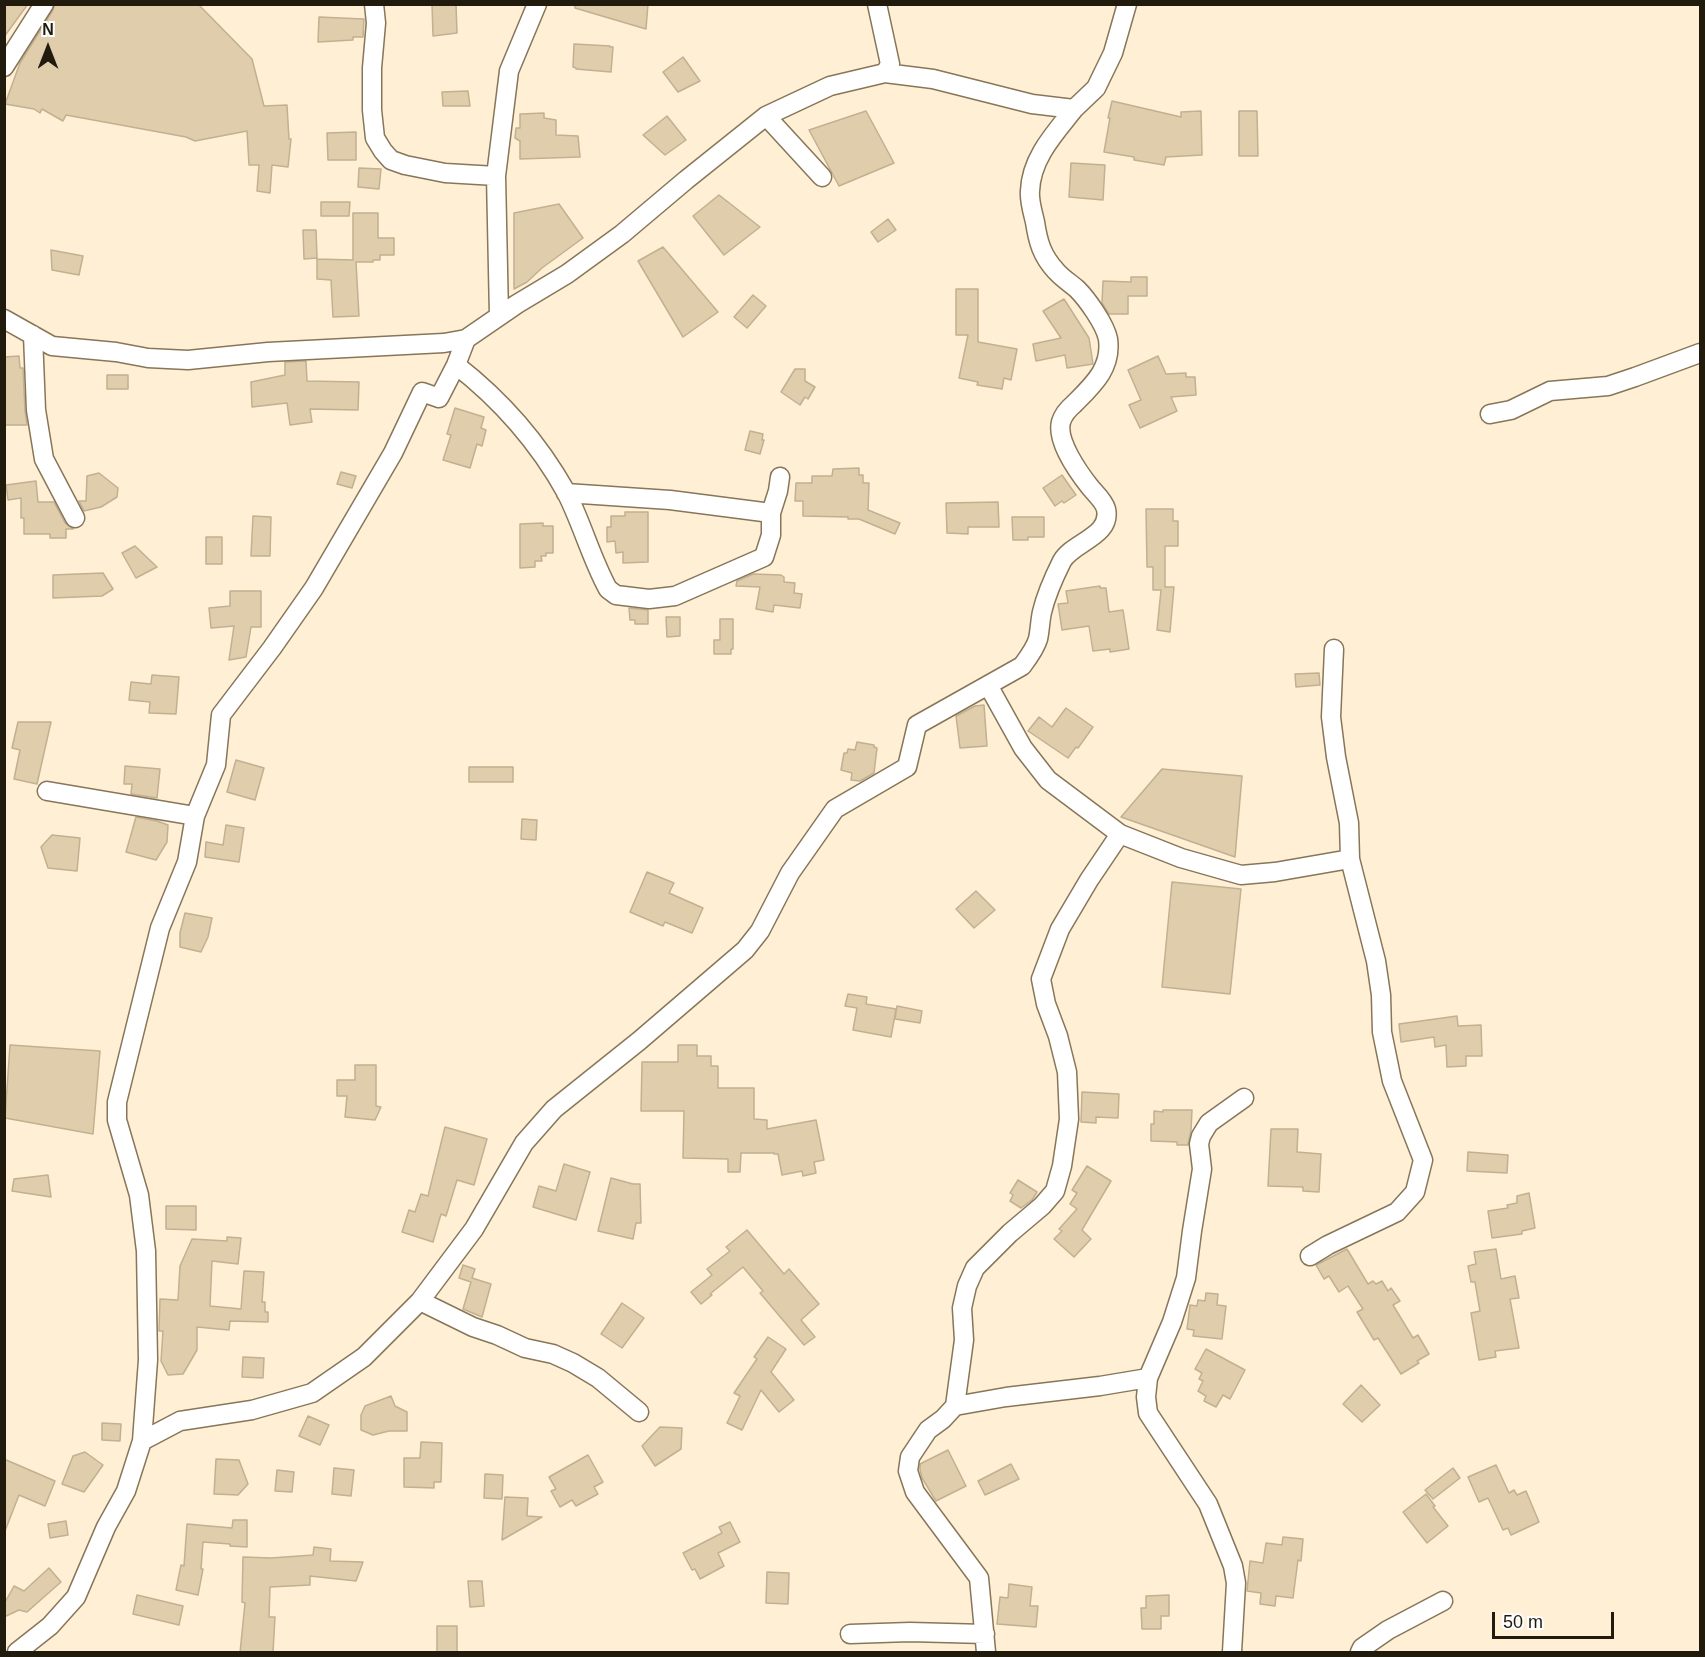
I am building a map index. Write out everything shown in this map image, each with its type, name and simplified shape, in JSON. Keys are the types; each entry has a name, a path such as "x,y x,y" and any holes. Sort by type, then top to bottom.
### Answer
{"street":[{"path":"4,67 44,4"},
{"path":"374,4 376,23 372,68 372,110 375,138 383,151 391,160 405,165 445,173 496,176"},
{"path":"499,316 496,176 509,71 537,4"},
{"path":"877,4 890,64 885,74"},
{"path":"142,1441 180,1421 252,1410 312,1393 364,1357 420,1301 474,1229 524,1143 555,1109 745,950 760,932 790,873 835,809 907,767 917,725 1022,666 1032,653 1038,640 1041,613 1062,561 1068,553 1094,536 1105,523 1104,505 1070,456 1060,430 1063,417 1095,382 1108,357 1107,336 1096,314 1078,291 1056,271 1041,250 1029,192 1034,167 1046,145 1074,109 1096,88 1113,53 1127,4"},
{"path":"4,319 52,346 116,352 148,358 188,360 268,352 444,343 466,339 567,274 622,234 766,116 830,86 885,74 933,79 1032,104 1074,109"},
{"path":"766,116 822,177"},
{"path":"33,335 36,410 44,459 75,518"},
{"path":"16,1653 50,1626 76,1597 106,1527 126,1491 142,1441 148,1360 146,1251 139,1195 117,1120 117,1102 160,928 187,862 195,816 216,765 221,715 314,588 393,453 422,392 439,398 466,339"},
{"path":"1490,414 1511,410 1550,391 1608,386 1701,353"},
{"path":"456,365 511,414 532,439 566,493 608,589 616,595 650,599 675,596 764,557 771,535 771,513 780,477"},
{"path":"566,493 670,500 771,513"},
{"path":"1310,1256 1397,1212 1415,1192 1423,1160 1392,1081 1382,1032 1381,994 1376,961 1350,859 1349,823 1331,717 1334,649"},
{"path":"988,685 1023,748 1048,780 1120,834 1181,858 1241,875 1275,872 1350,859"},
{"path":"47,791 195,816"},
{"path":"850,1634 910,1632 986,1643 979,1578 915,1492 908,1471 910,1457 928,1430 955,1406 964,1340 962,1308 967,1286 975,1268 1055,1191 1062,1167 1069,1119 1067,1071 1058,1036 1046,1004 1041,979 1060,929 1120,834"},
{"path":"1232,1653 1236,1583 1233,1566 1208,1504 1148,1413 1146,1397 1148,1378 1172,1322 1186,1278 1202,1169 1199,1144 1201,1136 1209,1123 1244,1098"},
{"path":"420,1301 473,1327 525,1348 553,1354 573,1363 598,1378 639,1412"},
{"path":"955,1406 1148,1378"},
{"path":"1360,1653 1362,1648 1388,1630 1443,1601"}],"building":[{"path":"4,4 28,4 4,37"},
{"path":"55,4 198,4 252,59 264,106 287,105 289,139 291,139 288,167 272,165 270,193 257,191 259,165 249,165 247,131 195,141 186,137 66,115 63,121 42,109 40,113 34,109 5,104 20,63"},
{"path":"432,4 456,4 457,33 433,36"},
{"path":"575,4 648,4 646,29 575,8"},
{"path":"319,17 364,19 363,37 353,37 353,40 318,42"},
{"path":"574,44 613,47 611,72 573,67"},
{"path":"683,57 700,81 678,92 663,72"},
{"path":"468,91 470,106 443,106 442,92"},
{"path":"1112,101 1181,117 1181,112 1201,111 1202,155 1166,157 1164,165 1104,152"},
{"path":"866,111 894,163 839,186 809,130"},
{"path":"1239,111 1257,111 1258,156 1239,156"},
{"path":"544,113 544,118 556,120 556,135 578,136 580,157 520,159 520,141 515,138 516,128 520,128 520,114"},
{"path":"667,116 686,140 665,155 643,135"},
{"path":"356,132 356,160 328,160 327,133"},
{"path":"1071,163 1105,165 1103,200 1069,197"},
{"path":"359,168 381,169 379,189 358,187"},
{"path":"719,195 760,227 724,255 693,216"},
{"path":"321,202 350,202 349,216 321,216"},
{"path":"559,204 583,238 527,282 514,289 514,213"},
{"path":"353,213 378,213 378,238 394,238 394,255 380,255 380,260 373,260 373,262 356,262 359,316 333,317 331,280 317,279 317,259 353,260"},
{"path":"888,219 896,230 878,242 871,232"},
{"path":"303,230 316,230 317,258 304,259"},
{"path":"663,247 718,312 683,337 638,261"},
{"path":"51,250 83,256 79,275 52,270"},
{"path":"1131,277 1147,277 1147,296 1128,296 1128,314 1109,314 1102,303 1103,281 1131,282"},
{"path":"956,289 978,289 978,342 1017,349 1011,380 1004,378 1002,389 977,385 978,382 959,378 968,335 956,335"},
{"path":"753,295 766,306 747,328 734,317"},
{"path":"1064,299 1089,338 1093,364 1067,368 1065,355 1036,361 1033,344 1061,338 1043,311"},
{"path":"19,356 20,368 23,368 27,425 4,425 4,357"},
{"path":"1158,356 1166,374 1186,373 1186,377 1195,377 1196,395 1171,397 1177,411 1140,428 1129,405 1141,400 1128,370"},
{"path":"306,361 307,381 359,382 358,410 310,409 312,422 290,425 287,403 252,407 251,382 285,375 285,362"},
{"path":"795,369 805,369 805,381 815,387 808,399 805,397 800,405 781,392"},
{"path":"107,375 128,375 128,389 107,389"},
{"path":"455,408 484,417 481,428 486,430 482,446 477,444 470,468 443,460 451,435 447,434"},
{"path":"750,431 763,434 762,440 764,440 760,454 745,450"},
{"path":"859,468 859,475 863,475 863,483 869,483 868,510 900,523 895,534 859,519 803,516 803,501 795,501 796,483 812,483 812,476 832,476 833,469"},
{"path":"341,472 356,476 352,488 337,484"},
{"path":"99,473 118,488 117,497 101,507 84,511 79,501 86,501 87,476"},
{"path":"1062,475 1076,495 1055,506 1043,488"},
{"path":"36,481 38,502 54,502 65,523 73,529 66,529 66,538 50,538 50,534 24,534 21,498 8,500 6,485"},
{"path":"998,502 999,527 968,527 968,534 947,533 946,503"},
{"path":"1146,509 1173,509 1173,521 1178,521 1178,546 1165,546 1165,587 1174,587 1170,632 1157,630 1161,590 1153,590 1153,567 1147,567"},
{"path":"625,512 648,512 648,562 623,563 623,552 616,553 615,541 607,542 607,527 611,527 611,516 625,516"},
{"path":"253,516 271,517 270,556 251,556"},
{"path":"1012,517 1044,517 1044,537 1013,540"},
{"path":"543,523 543,526 553,526 553,553 541,556 542,561 535,561 535,567 520,568 520,524"},
{"path":"206,537 222,537 222,564 206,564"},
{"path":"135,546 157,567 136,578 122,553"},
{"path":"103,573 113,589 102,596 53,598 53,575"},
{"path":"753,574 781,575 784,577 784,582 795,583 794,593 802,594 800,608 774,605 773,612 756,609 760,587 736,586 737,581"},
{"path":"1100,586 1100,588 1106,588 1109,612 1123,610 1129,649 1110,652 1110,649 1093,651 1089,626 1062,630 1058,604 1068,603 1066,591"},
{"path":"230,591 261,591 261,627 251,627 246,657 229,660 234,626 211,628 209,608 230,606"},
{"path":"629,608 648,610 648,624 635,624 635,620 630,620"},
{"path":"666,617 680,617 680,636 667,637"},
{"path":"720,619 733,619 731,654 714,654 714,640 720,640"},
{"path":"1319,673 1320,685 1296,687 1295,674"},
{"path":"152,675 179,677 176,714 149,713 150,702 129,700 131,682 151,684"},
{"path":"984,705 987,746 960,748 956,716 975,706"},
{"path":"1066,708 1093,727 1068,758 1028,731 1039,717 1052,727"},
{"path":"18,722 51,722 37,784 14,779 20,750 12,748"},
{"path":"857,742 874,745 877,748 874,773 860,781 851,780 852,773 841,770 844,753 847,753 848,749 855,750"},
{"path":"236,760 264,768 255,800 227,792"},
{"path":"125,766 160,769 157,798 131,794 132,784 124,784"},
{"path":"469,767 513,767 513,782 469,782"},
{"path":"1162,769 1242,776 1235,857 1121,817"},
{"path":"136,817 168,825 167,842 156,860 126,852"},
{"path":"522,819 537,820 536,840 521,839"},
{"path":"226,825 244,828 239,862 205,857 206,842 223,845"},
{"path":"52,835 80,838 77,871 48,868 41,847"},
{"path":"647,872 674,883 669,893 703,908 692,933 665,922 663,926 630,912"},
{"path":"1172,882 1241,889 1230,994 1162,987"},
{"path":"976,891 995,910 974,928 956,909"},
{"path":"185,913 212,918 208,937 201,952 180,947 180,933"},
{"path":"848,994 867,997 866,1004 896,1009 891,1037 853,1030 857,1008 845,1006"},
{"path":"897,1006 922,1011 920,1023 895,1019"},
{"path":"1457,1016 1458,1026 1481,1025 1482,1056 1466,1056 1466,1066 1447,1067 1446,1045 1435,1047 1434,1037 1401,1042 1399,1024"},
{"path":"10,1045 100,1051 93,1134 5,1118"},
{"path":"678,1045 697,1045 697,1056 711,1056 711,1066 718,1066 718,1088 754,1088 754,1119 767,1120 767,1129 816,1120 824,1160 814,1162 816,1173 803,1176 802,1171 782,1175 778,1154 774,1153 741,1153 740,1172 728,1172 728,1159 683,1158 684,1111 641,1111 642,1062 678,1062"},
{"path":"355,1065 376,1065 376,1106 381,1107 375,1120 345,1117 347,1096 337,1096 337,1080 355,1080"},
{"path":"1082,1092 1119,1094 1118,1118 1096,1117 1096,1123 1081,1122"},
{"path":"1163,1110 1192,1110 1188,1145 1177,1145 1177,1142 1151,1141 1154,1111 1163,1112"},
{"path":"445,1127 487,1139 474,1185 457,1180 446,1216 441,1214 433,1242 402,1232 409,1210 415,1212 421,1194 428,1196"},
{"path":"1271,1129 1298,1129 1297,1152 1321,1154 1319,1192 1303,1191 1303,1187 1268,1186"},
{"path":"1468,1152 1508,1155 1507,1173 1467,1171"},
{"path":"564,1164 590,1172 576,1220 533,1207 539,1186 556,1191"},
{"path":"1087,1166 1111,1181 1082,1230 1091,1239 1074,1257 1054,1239 1062,1231 1059,1229 1077,1209 1070,1204 1077,1193 1072,1190"},
{"path":"48,1175 51,1197 12,1191 14,1179"},
{"path":"611,1178 640,1184 641,1223 636,1223 633,1239 598,1231"},
{"path":"1018,1180 1037,1192 1032,1200 1021,1208 1010,1201 1013,1195 1010,1193"},
{"path":"1529,1193 1535,1228 1522,1231 1522,1234 1492,1238 1488,1211 1508,1208 1507,1205 1517,1203 1517,1196"},
{"path":"166,1206 196,1206 196,1230 166,1229"},
{"path":"747,1230 784,1274 789,1269 819,1304 801,1320 815,1337 804,1345 760,1293 763,1291 743,1267 701,1304 691,1292 712,1275 707,1269 730,1251 726,1247"},
{"path":"227,1237 241,1238 238,1264 212,1261 210,1306 241,1309 244,1271 264,1272 262,1302 265,1302 265,1312 268,1312 268,1322 230,1321 229,1330 197,1327 197,1350 183,1374 168,1375 161,1361 163,1331 159,1331 160,1299 178,1300 180,1266 192,1239 227,1241"},
{"path":"1347,1249 1368,1284 1373,1281 1376,1284 1382,1281 1388,1291 1391,1288 1400,1301 1393,1305 1413,1338 1418,1335 1429,1354 1401,1374 1378,1338 1374,1340 1357,1312 1363,1309 1348,1286 1339,1292 1329,1276 1324,1279 1316,1265"},
{"path":"1496,1249 1501,1279 1515,1276 1519,1298 1510,1299 1519,1348 1495,1351 1496,1357 1479,1360 1471,1313 1480,1311 1475,1282 1471,1282 1468,1266 1476,1264 1474,1252"},
{"path":"463,1265 475,1269 472,1278 491,1284 482,1317 463,1309 471,1282 459,1278"},
{"path":"1206,1293 1218,1294 1217,1305 1226,1306 1222,1339 1193,1336 1194,1330 1187,1329 1190,1305 1197,1306 1198,1300 1205,1301"},
{"path":"622,1303 644,1318 622,1348 601,1334"},
{"path":"768,1337 786,1349 771,1372 794,1400 779,1412 761,1390 742,1430 727,1423 740,1396 734,1393 757,1359 754,1357"},
{"path":"1206,1349 1245,1370 1230,1399 1223,1395 1216,1407 1204,1401 1206,1396 1198,1391 1203,1381 1199,1379 1202,1373 1195,1369"},
{"path":"243,1357 264,1358 263,1378 242,1377"},
{"path":"1361,1385 1380,1405 1362,1422 1343,1404"},
{"path":"391,1396 395,1406 407,1412 407,1431 389,1431 373,1435 361,1430 361,1415 365,1406"},
{"path":"308,1416 329,1425 320,1445 299,1436"},
{"path":"102,1423 121,1424 120,1441 102,1440"},
{"path":"660,1427 682,1428 681,1449 655,1466 642,1446"},
{"path":"421,1442 442,1443 441,1482 434,1482 434,1488 404,1487 404,1458 420,1458"},
{"path":"948,1450 966,1486 936,1501 922,1478 920,1464"},
{"path":"85,1452 103,1465 84,1492 62,1484 73,1456"},
{"path":"588,1455 603,1482 594,1487 598,1494 576,1506 572,1500 560,1507 551,1491 556,1489 549,1477"},
{"path":"4,1459 55,1481 45,1506 19,1495 5,1531"},
{"path":"216,1459 239,1460 248,1484 238,1495 214,1494"},
{"path":"1011,1464 1019,1479 985,1495 978,1481"},
{"path":"1496,1465 1509,1493 1514,1490 1517,1495 1526,1491 1539,1522 1511,1535 1508,1528 1503,1530 1488,1498 1479,1502 1468,1477"},
{"path":"334,1468 354,1470 351,1496 332,1494"},
{"path":"1453,1468 1460,1478 1433,1499 1425,1490"},
{"path":"277,1470 294,1472 292,1492 275,1491"},
{"path":"485,1474 503,1475 502,1499 484,1498"},
{"path":"1426,1494 1448,1526 1427,1543 1403,1512"},
{"path":"505,1497 528,1498 527,1516 542,1517 502,1540"},
{"path":"233,1520 247,1520 247,1547 203,1542 201,1569 203,1569 198,1595 176,1590 181,1565 184,1566 187,1524 232,1528"},
{"path":"66,1521 68,1535 50,1538 48,1524"},
{"path":"730,1522 740,1542 718,1553 724,1566 700,1579 683,1553 722,1533 719,1527"},
{"path":"1283,1537 1303,1539 1293,1598 1276,1596 1275,1606 1260,1604 1261,1593 1247,1591 1250,1561 1263,1563 1266,1543 1282,1545"},
{"path":"314,1547 331,1549 330,1561 363,1562 356,1581 310,1576 310,1585 270,1587 269,1617 275,1617 273,1652 240,1653 245,1603 242,1602 243,1557 313,1555"},
{"path":"49,1568 61,1582 27,1612 19,1610 4,1617 4,1604 14,1586 24,1591"},
{"path":"767,1572 789,1573 788,1604 766,1603"},
{"path":"468,1581 482,1581 484,1606 470,1607"},
{"path":"1009,1584 1032,1587 1030,1606 1038,1606 1036,1627 997,1624 1000,1597 1008,1598"},
{"path":"137,1595 183,1606 179,1625 133,1614"},
{"path":"1169,1595 1169,1616 1161,1616 1161,1629 1142,1629 1141,1608 1146,1608 1146,1596"},
{"path":"437,1626 457,1626 457,1653 437,1653"}]}
